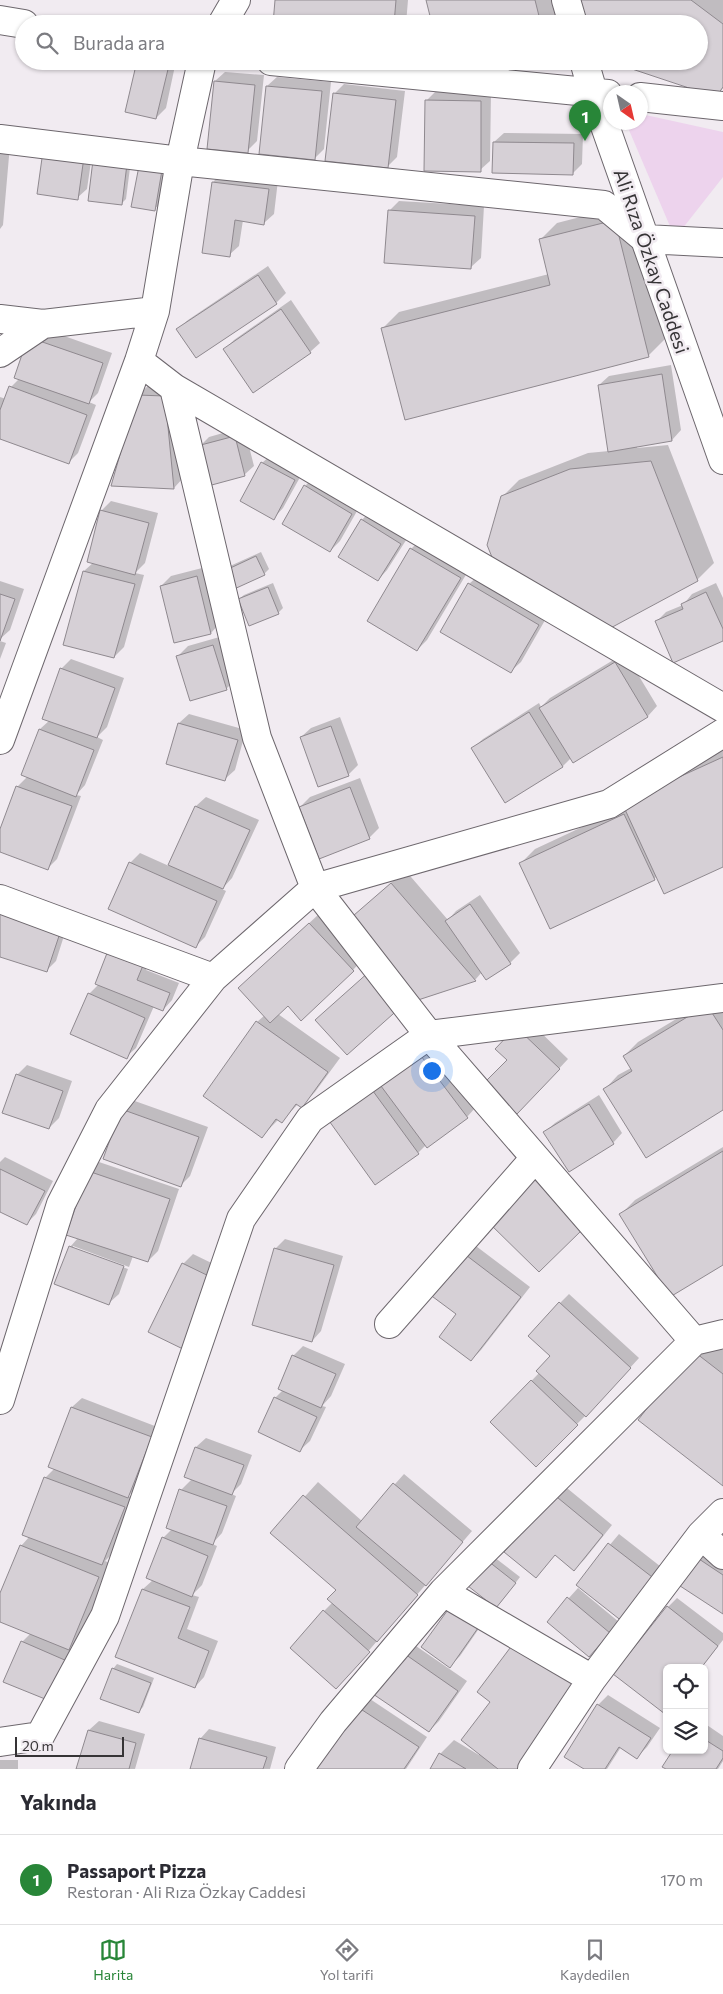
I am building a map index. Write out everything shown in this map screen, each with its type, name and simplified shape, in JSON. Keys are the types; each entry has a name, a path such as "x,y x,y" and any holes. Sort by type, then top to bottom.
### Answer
{"street":[{"path":"227,15 236,0"},
{"path":"566,0 570,15"},
{"path":"0,20 15,22"},
{"path":"0,740 139,361 155,311 180,161 200,70"},
{"path":"364,70 602,93"},
{"name":"Ali Rıza Özkay Caddesi","path":"589,70 602,93 645,239 723,460"},
{"path":"648,98 723,106"},
{"path":"0,139 180,161 604,205 645,239 723,243"},
{"path":"0,319 43,324 155,311"},
{"path":"0,353 43,324"},
{"path":"139,361 174,388 723,708"},
{"path":"174,388 257,738 315,888 429,1035 694,1341"},
{"path":"0,1400 61,1204 109,1110 213,978 315,888 608,804 723,733"},
{"path":"0,899 213,978"},
{"path":"0,1742 40,1736 106,1616 241,1219 310,1119 429,1035 723,998"},
{"path":"389,1324 535,1158"},
{"path":"299,1769 333,1722 443,1592 694,1341 723,1334"},
{"path":"532,1769 592,1679 701,1535 723,1513"},
{"path":"701,1535 723,1555"},
{"path":"443,1592 592,1679"}],"shaded area":[{"path":"648,116 723,132 723,177 675,238 629,130 648,130"}],"building":[{"path":"275,0 396,0 395,15 274,15"},
{"path":"426,0 535,0 539,15 430,15"},
{"path":"575,0 691,0 723,24 723,87 716,97 635,70 708,70 708,15 580,15"},
{"path":"135,70 168,70 156,119 125,112"},
{"path":"214,81 255,85 248,153 207,149"},
{"path":"266,86 322,91 315,160 259,154"},
{"path":"333,93 396,100 388,168 325,161"},
{"path":"425,100 481,101 481,172 424,171"},
{"path":"493,142 574,143 573,175 492,173"},
{"path":"43,151 84,157 78,200 37,194"},
{"path":"93,160 127,164 122,205 88,201"},
{"path":"139,166 162,170 155,211 131,207"},
{"path":"212,182 269,189 264,225 235,220 230,257 202,253"},
{"path":"388,210 475,216 471,269 384,263"},
{"path":"615,220 649,357 405,420 381,328 550,285 539,239"},
{"path":"258,275 277,304 196,358 176,329"},
{"path":"281,309 311,353 253,393 223,349"},
{"path":"28,337 103,363 89,404 14,378"},
{"path":"662,374 672,441 608,452 598,385"},
{"path":"9,386 87,415 69,464 0,439 0,410"},
{"path":"137,395 165,396 174,489 111,486"},
{"path":"235,436 245,476 208,486 197,446"},
{"path":"651,461 698,581 605,631 494,562 487,545 501,496 570,469"},
{"path":"261,462 295,480 274,520 240,501"},
{"path":"304,485 352,514 330,552 282,524"},
{"path":"100,510 149,523 135,575 87,562"},
{"path":"361,519 401,544 378,581 338,557"},
{"path":"410,548 461,578 417,651 367,621"},
{"path":"256,556 265,575 232,590 224,571"},
{"path":"83,571 135,584 114,658 63,645"},
{"path":"197,576 211,634 174,643 160,586"},
{"path":"468,583 539,625 511,673 440,632"},
{"path":"268,587 279,614 249,626 238,599"},
{"path":"706,592 723,629 723,641 673,663 655,621 683,609 681,604"},
{"path":"0,594 15,599 0,641"},
{"path":"213,645 227,690 190,701 176,656"},
{"path":"615,662 648,717 573,763 539,708"},
{"path":"60,668 115,688 97,738 42,719"},
{"path":"529,712 563,767 505,803 471,748"},
{"path":"178,723 238,740 225,781 166,764"},
{"path":"331,726 349,776 318,787 300,737"},
{"path":"39,729 94,750 76,797 21,775"},
{"path":"723,757 723,867 664,894 622,803"},
{"path":"16,786 72,806 48,870 0,852 0,829"},
{"path":"350,787 370,839 319,859 299,807"},
{"path":"195,806 250,830 223,889 168,865"},
{"path":"624,814 655,880 550,929 519,863"},
{"path":"129,862 217,901 196,948 108,909"},
{"path":"391,883 476,981 415,1001 346,922"},
{"path":"470,904 511,964 486,980 445,921"},
{"path":"0,911 61,930 47,972 0,957"},
{"path":"309,923 354,971 301,1021 288,1006 270,1023 238,988"},
{"path":"109,948 144,963 137,980 170,993 163,1011 95,984"},
{"path":"370,971 402,1006 347,1055 315,1020"},
{"path":"88,993 145,1018 127,1059 70,1034"},
{"path":"707,1005 723,1030 723,1110 646,1158 603,1089 632,1071 623,1056"},
{"path":"256,1021 328,1072 302,1108 296,1104 282,1123 276,1119 262,1138 203,1096"},
{"path":"516,1027 560,1069 517,1114 484,1083 507,1060 495,1049"},
{"path":"418,1052 468,1118 427,1148 378,1082"},
{"path":"16,1074 63,1091 49,1129 2,1113"},
{"path":"370,1087 419,1154 375,1185 327,1118"},
{"path":"589,1104 614,1144 569,1172 543,1132"},
{"path":"121,1109 199,1137 181,1187 103,1159"},
{"path":"723,1151 723,1265 670,1297 619,1214"},
{"path":"0,1169 45,1191 27,1225 0,1212"},
{"path":"88,1171 170,1199 148,1262 66,1235"},
{"path":"531,1176 583,1229 539,1272 487,1221"},
{"path":"69,1246 124,1266 109,1305 54,1284"},
{"path":"274,1248 334,1265 312,1342 252,1325"},
{"path":"458,1249 521,1297 471,1361 439,1337 456,1314 425,1291"},
{"path":"182,1263 219,1281 185,1350 148,1332"},
{"path":"559,1302 631,1368 586,1417 536,1371 550,1356 528,1336"},
{"path":"692,1350 723,1374 723,1486 638,1420"},
{"path":"292,1355 336,1374 321,1408 278,1389"},
{"path":"531,1380 578,1425 536,1467 490,1422"},
{"path":"274,1397 317,1417 300,1452 258,1432"},
{"path":"71,1407 152,1437 128,1498 48,1467"},
{"path":"195,1447 244,1465 232,1495 184,1477"},
{"path":"44,1477 125,1507 102,1565 22,1535"},
{"path":"393,1483 463,1542 426,1586 356,1527"},
{"path":"179,1489 227,1506 213,1545 166,1528"},
{"path":"552,1493 603,1535 574,1571 555,1555 536,1578 504,1552"},
{"path":"303,1495 418,1595 377,1642 327,1599 336,1590 270,1533"},
{"path":"162,1537 208,1556 192,1597 146,1578"},
{"path":"608,1543 656,1580 623,1622 576,1585"},
{"path":"20,1545 99,1577 69,1650 0,1622 0,1593"},
{"path":"693,1555 723,1575 723,1614 674,1582"},
{"path":"488,1561 516,1583 496,1608 468,1586"},
{"path":"142,1589 190,1607 178,1638 209,1651 195,1688 115,1657"},
{"path":"567,1597 610,1633 589,1657 547,1622"},
{"path":"667,1606 718,1646 704,1664 663,1664 663,1712 613,1674"},
{"path":"450,1607 478,1628 450,1668 421,1647"},
{"path":"323,1610 370,1652 336,1689 290,1648"},
{"path":"516,1640 582,1690 522,1769 498,1769 461,1740 490,1702 477,1692"},
{"path":"21,1641 67,1661 50,1701 3,1682"},
{"path":"402,1652 458,1691 429,1732 373,1694"},
{"path":"112,1668 151,1683 139,1713 100,1699"},
{"path":"353,1704 419,1747 404,1769 318,1769 313,1766"},
{"path":"597,1704 651,1738 637,1759 619,1747 605,1769 584,1769 564,1757"},
{"path":"88,1730 136,1743 129,1769 76,1769"},
{"path":"199,1738 267,1757 263,1769 190,1769"},
{"path":"708,1742 723,1751 723,1758 716,1769 666,1769 662,1767 670,1754 708,1754"},
{"path":"439,1753 466,1769 430,1769"}],"place":[{"name":"Passaport Pizza","path":"585,141"}]}
